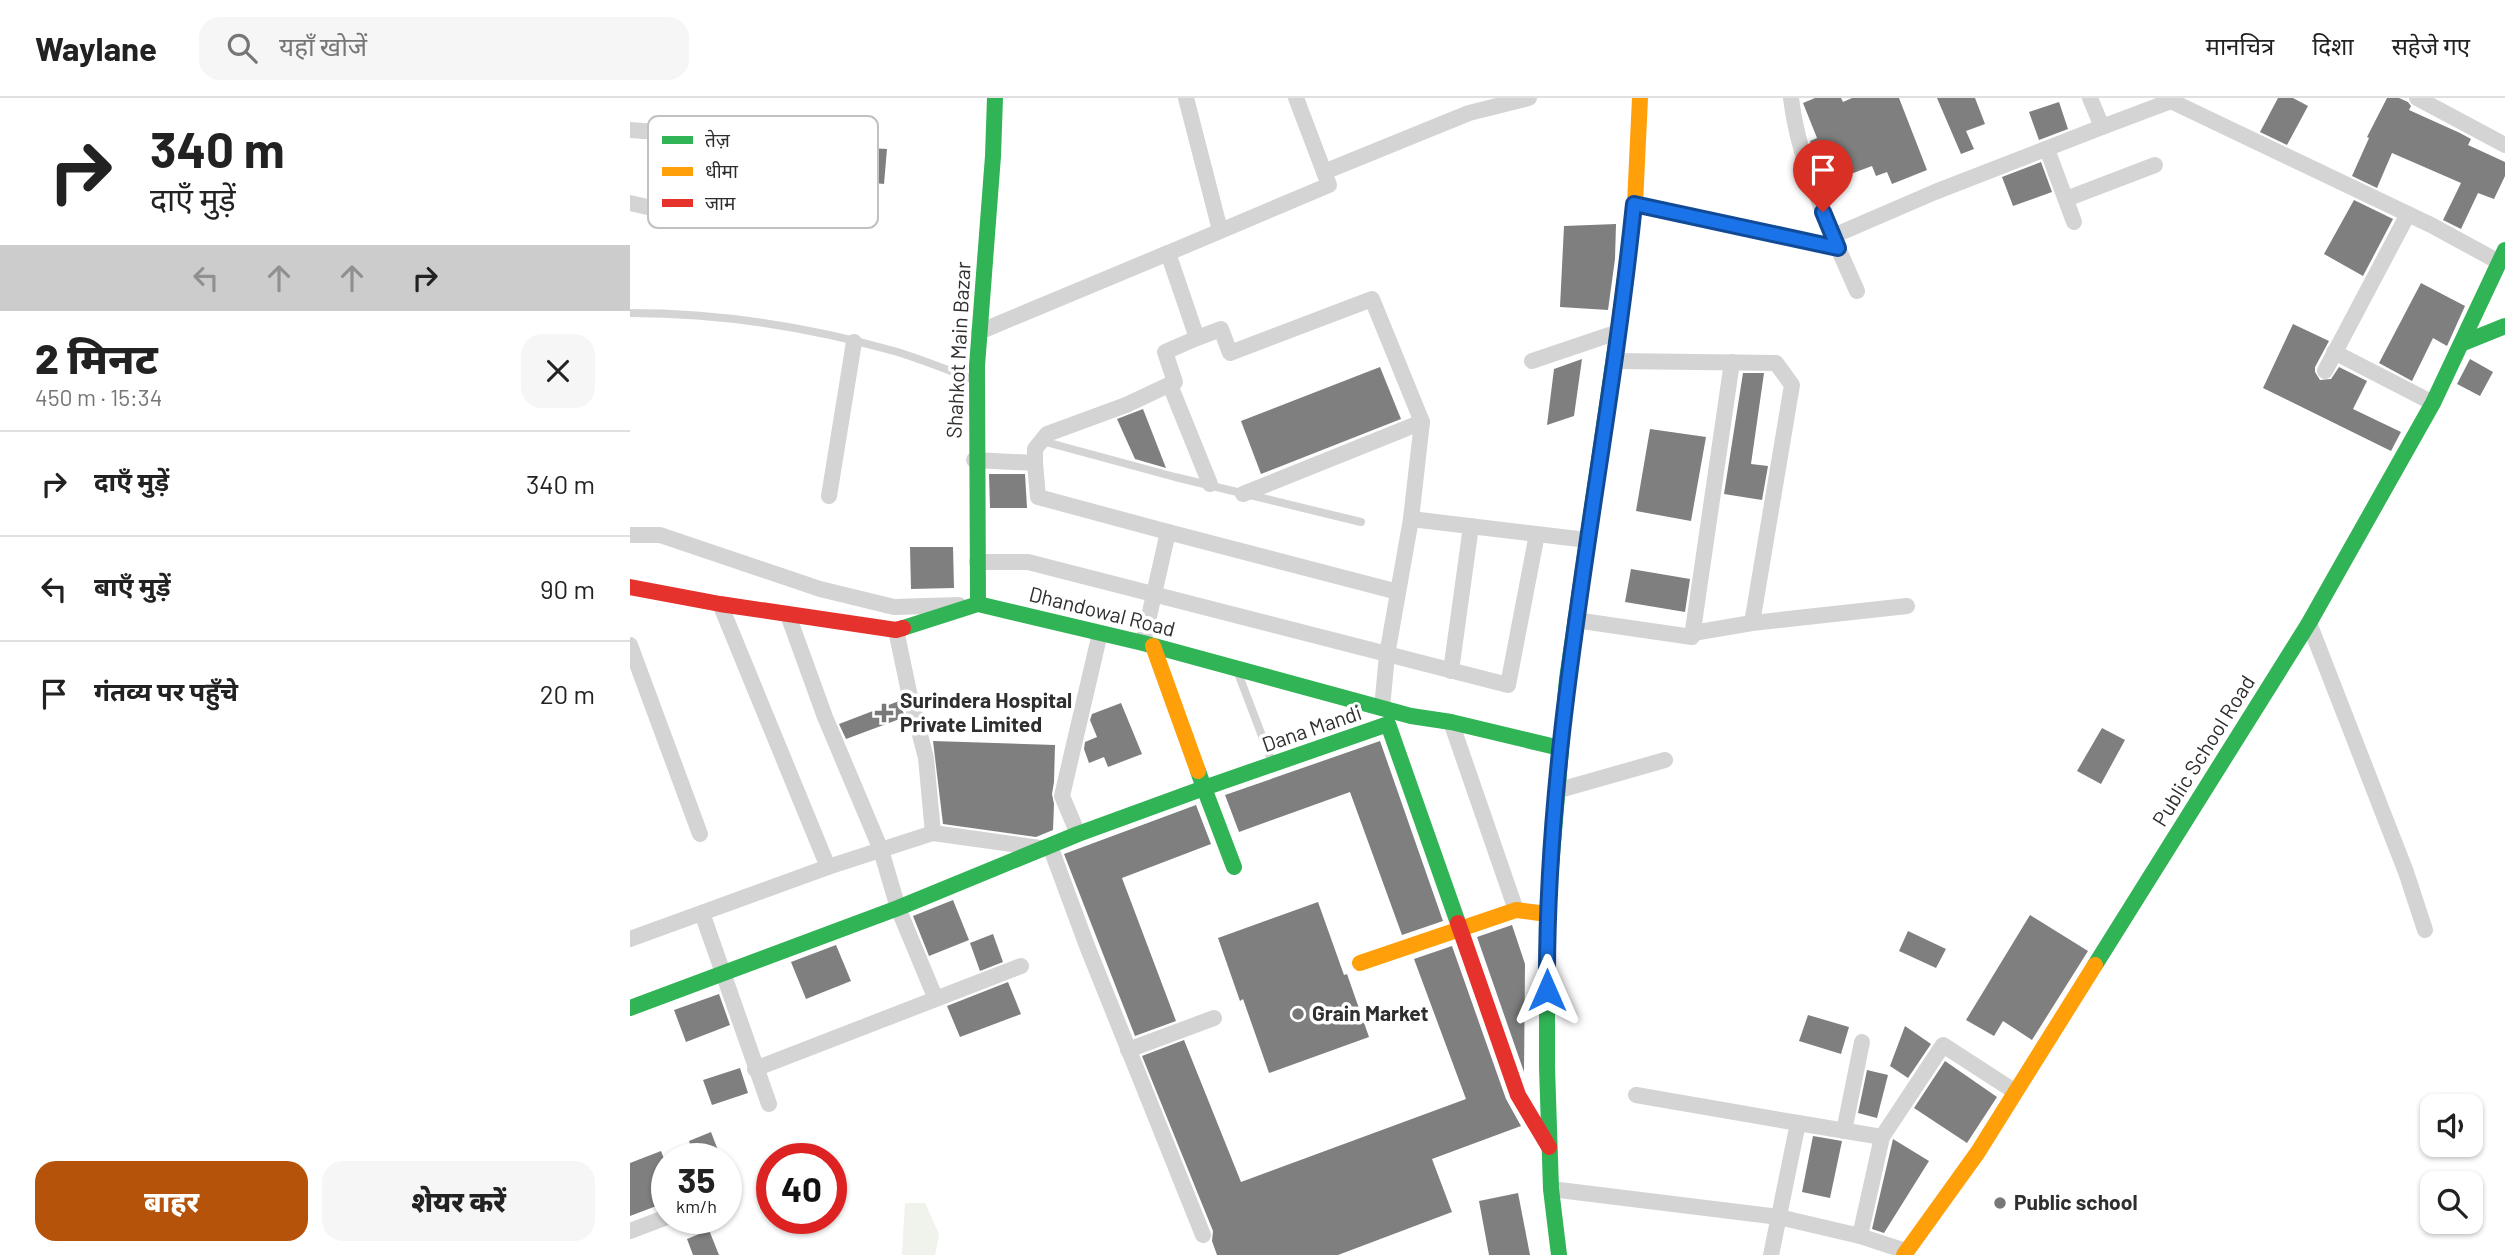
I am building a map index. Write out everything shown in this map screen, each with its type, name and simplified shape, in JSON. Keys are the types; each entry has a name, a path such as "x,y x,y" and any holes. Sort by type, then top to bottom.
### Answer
{"street":[{"name":"Shahkot Main Bazar","path":"978,604 974,460 979,332 995,138 995,98"},
{"path":"1186,98 1220,230"},
{"path":"979,332 1329,185 1296,98"},
{"path":"1324,172 1469,113 1529,98"},
{"path":"1559,1255 1552,1189 1547,1067 1547,914 1560,748 1575,620 1615,361 1634,204 1640,98"},
{"path":"1791,98 1794,125 1814,189 1857,291"},
{"path":"2090,98 2102,127"},
{"path":"2417,98 2505,145"},
{"path":"1634,204 1835,242 1935,192 2171,101 2502,256"},
{"path":"630,130 648,131"},
{"path":"2047,149 2074,222"},
{"path":"2066,199 2155,165"},
{"path":"630,203 648,207"},
{"path":"2325,371 2408,214"},
{"path":"1168,253 1197,338"},
{"name":"Public School Road","path":"1905,1253 1978,1152 2309,623 2433,403 2502,256"},
{"path":"1382,708 1387,655 1411,519 1422,422 1372,299 1230,353 1221,329 1165,352 1175,382 1126,405 1047,434 1035,449 1038,496 1398,592"},
{"path":"2463,344 2505,326"},
{"path":"1532,362 1618,332"},
{"path":"829,495 854,342"},
{"path":"2334,352 2433,403"},
{"path":"1615,361 1776,363 1792,385 1752,623"},
{"path":"1575,620 1692,637 1732,362"},
{"path":"1170,385 1210,484"},
{"path":"1243,494 1422,422"},
{"path":"974,460 1035,463"},
{"path":"1411,519 1587,540"},
{"path":"1451,671 1471,526"},
{"path":"1168,532 1154,594 1148,644 1234,867"},
{"path":"977,562 1028,562 1508,685 1536,534"},
{"path":"630,535 660,535 820,589 894,607 978,604"},
{"path":"630,587 788,615 896,630 978,604"},
{"path":"720,604 828,867"},
{"name":"Dhandowal Road","path":"978,604 1148,644 1410,716 1451,722 1560,748"},
{"path":"1693,633 1752,623 1908,606"},
{"path":"788,615 825,717 881,850 898,908 935,997"},
{"path":"2309,623 2406,872 2425,930"},
{"path":"896,630 926,758 933,833"},
{"path":"1078,834 1062,796 1100,633"},
{"path":"630,645 700,834"},
{"path":"1388,724 1410,716"},
{"path":"1451,722 1516,910"},
{"name":"Dana Mandi","path":"1204,788 1388,724 1518,1095 1551,1152"},
{"path":"1556,791 1665,760"},
{"path":"630,1008 898,908 1078,834 1204,788"},
{"path":"630,939 828,867 933,833 1045,847"},
{"path":"1045,847 1203,1235"},
{"path":"1360,963 1516,910 1547,914"},
{"path":"702,913 769,1104"},
{"path":"755,1069 1021,965"},
{"path":"1128,1050 1214,1018"},
{"path":"1844,1130 1862,1042"},
{"path":"1860,1236 1882,1137 1943,1045 2014,1091"},
{"path":"1636,1095 1882,1137"},
{"path":"1771,1255 1798,1123"},
{"path":"1552,1189 1779,1217 1860,1236 1905,1253"},
{"path":"630,1231 651,1223"}],"lane":[{"path":"630,313 665,313 780,326 894,351 977,381"},
{"path":"1042,441 1361,522"},
{"path":"1236,669 1273,764"}],"shaded area":[{"path":"905,1203 925,1203 939,1234 935,1255 902,1255"}],"building":[{"path":"1815,98 1841,98 1843,102 1852,98 1899,98 1927,170 1892,184 1887,172 1876,176 1872,166 1824,184 1810,141 1817,138 1803,103"},
{"path":"1937,98 1975,98 1985,124 1966,131 1974,149 1961,154"},
{"path":"2278,98 2293,98 2308,106 2287,145 2260,132"},
{"path":"2387,98 2399,98 2408,102 2411,106 2409,110 2460,133 2471,139 2468,145 2505,162 2505,176 2494,199 2478,193 2461,229 2443,220 2461,183 2392,153 2377,188 2352,176 2369,138 2367,137"},
{"path":"2059,102 2068,129 2039,140 2029,112"},
{"path":"878,148 887,149 884,184 878,183"},
{"path":"2041,162 2052,192 2013,206 2002,177"},
{"path":"2354,200 2393,219 2363,276 2324,254"},
{"path":"1616,224 1615,259 1608,310 1560,307 1564,226"},
{"path":"2421,283 2465,306 2447,346 2433,338 2412,381 2379,363"},
{"path":"2293,324 2329,341 2315,367 2320,380 2331,379 2339,367 2367,381 2353,409 2401,432 2391,451 2263,388"},
{"path":"1582,359 1574,416 1547,425 1554,369"},
{"path":"2470,359 2493,372 2480,396 2457,384"},
{"path":"1380,367 1401,419 1261,474 1241,421"},
{"path":"1743,373 1764,373 1751,464 1768,466 1762,500 1724,494"},
{"path":"1143,409 1166,468 1135,459 1117,419"},
{"path":"1650,429 1706,437 1691,521 1636,511"},
{"path":"989,474 1025,474 1027,508 990,508"},
{"path":"910,547 953,547 954,588 911,589"},
{"path":"1631,569 1690,579 1685,612 1625,602"},
{"path":"899,701 905,717 846,739 839,724"},
{"path":"1121,703 1142,754 1108,767 1104,757 1089,763 1084,749 1085,742 1097,737 1090,720 1092,714"},
{"path":"2102,728 2125,740 2101,784 2077,771"},
{"path":"933,741 1055,745 1053,830 1036,837 943,824"},
{"path":"1380,741 1443,921 1402,935 1350,792 1239,832 1225,795"},
{"path":"1196,805 1211,844 1122,878 1176,1021 1135,1036 1064,854"},
{"path":"953,900 969,940 929,956 913,916"},
{"path":"1318,902 1369,1037 1269,1073 1218,938"},
{"path":"2030,915 2088,951 2032,1040 2003,1021 1994,1036 1966,1020"},
{"path":"1512,925 1525,964 1524,1072 1477,937"},
{"path":"1908,931 1946,949 1936,968 1899,951"},
{"path":"993,934 1003,962 980,971 970,943"},
{"path":"836,945 851,981 806,999 791,962"},
{"path":"1452,946 1506,1099 1521,1126 1432,1159 1452,1212 1338,1255 1217,1255 1212,1241 1213,1231 1142,1056 1184,1040 1241,1182 1466,1099 1414,959"},
{"path":"1008,982 1021,1014 960,1037 947,1006"},
{"path":"719,994 730,1025 686,1042 674,1010"},
{"path":"1808,1015 1849,1027 1841,1054 1799,1041"},
{"path":"1905,1026 1931,1044 1908,1078 1890,1066"},
{"path":"1945,1061 1997,1097 1967,1143 1914,1108"},
{"path":"740,1068 748,1093 712,1105 703,1080"},
{"path":"1867,1070 1888,1075 1877,1118 1858,1113"},
{"path":"711,1132 715,1143 690,1143 689,1141"},
{"path":"1813,1136 1842,1141 1830,1198 1802,1192"},
{"path":"1893,1139 1929,1161 1884,1233 1872,1229"},
{"path":"651,1155 651,1208 630,1216 630,1163"},
{"path":"1518,1193 1530,1255 1489,1255 1479,1201"},
{"path":"699,1234 711,1234 719,1255 693,1255 687,1239"}],"traffic: fast":[{"path":"978,604 977,366 995,98"},
{"path":"2095,965 2309,623 2433,403 2505,250"},
{"path":"2463,343 2505,326"},
{"path":"1559,1255 1551,1189 1547,1067 1547,914 1567,679 1617,337"},
{"path":"903,628 978,604 1143,643 1411,716 1451,722 1560,748"},
{"path":"1234,867 1204,788 1388,724 1458,923"},
{"path":"630,1008 898,908 1078,834 1204,788 1198,771"}],"traffic: slow":[{"path":"1617,337 1635,204 1640,98"},
{"path":"1153,646 1198,771"},
{"path":"1360,963 1516,910 1547,914"},
{"path":"1904,1255 1978,1152 2095,965"}],"traffic: jam":[{"path":"630,587 720,604 896,630 903,628"},
{"path":"1458,923 1518,1095 1549,1147"}],"place":[{"name":"Surindera Hospital Private Limited","path":"884,713"},
{"name":"Grain Market","path":"1298,1014"},
{"name":"Public school","path":"2000,1203"}],"route":[{"path":"1547,990 1547,914 1567,679 1615,361 1634,204 1838,248 1823,212"}]}
